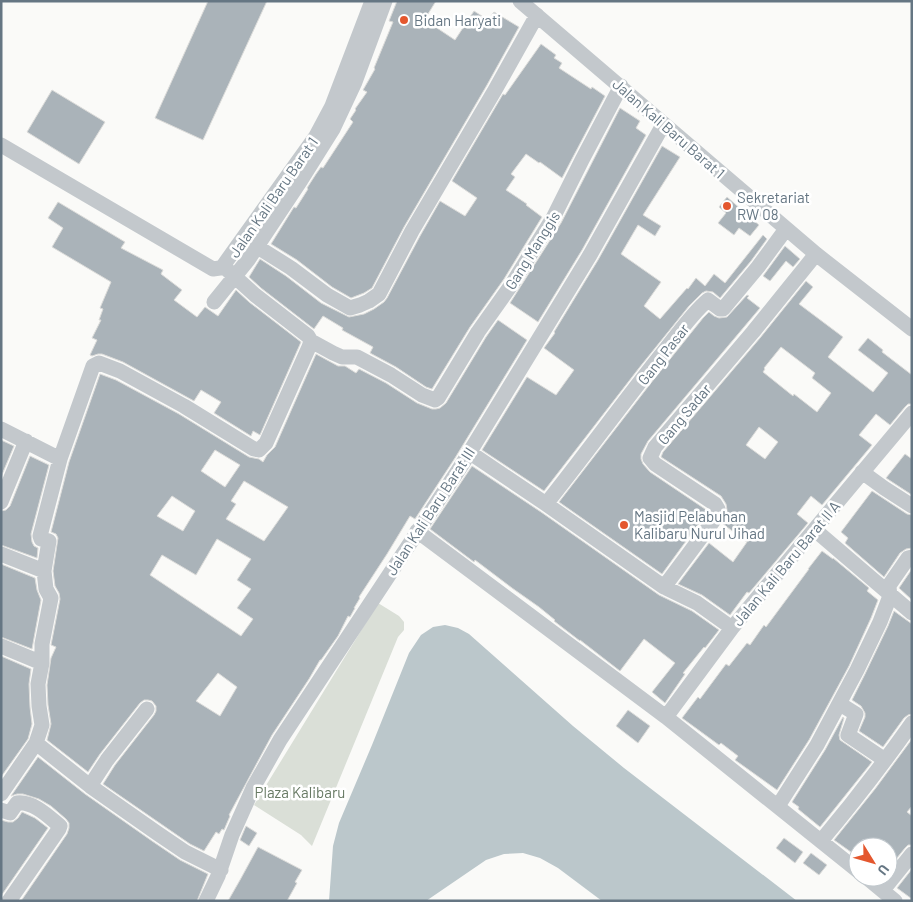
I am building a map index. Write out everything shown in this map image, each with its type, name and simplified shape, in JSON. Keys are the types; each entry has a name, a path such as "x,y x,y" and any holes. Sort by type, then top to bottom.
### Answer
{"street":[{"name":"Jalan Kali Baru Barat 1","path":"1,145 213,269 220,268 316,136 332,106 372,1"},
{"path":"214,302 248,260 333,129 355,82 386,1"},
{"name":"Jalan Kali Baru Barat 1","path":"520,1 786,229 912,329"},
{"path":"256,246 291,268 327,295 350,308 369,301 379,294 412,231 496,90 537,15"},
{"name":"Gang Manggis","path":"311,341 333,353 357,358 391,375 428,398 435,400 438,398 478,332 512,284 553,218 621,86"},
{"name":"Jalan Kali Baru Barat III","path":"206,901 253,788 280,740 463,463 590,255 663,125"},
{"name":"Gang Pasar","path":"546,504 697,311 708,300 720,309 723,309 758,268 786,229"},
{"name":"Gang Sadar","path":"664,587 717,516 718,509 715,504 655,464 650,458 655,447 753,332 816,254"},
{"path":"1,794 36,743 42,725 38,706 38,684 42,663 42,644 50,598 46,589 44,571 49,543 48,540 40,536 60,460 94,366 99,363 120,372 168,397 224,429 254,449 259,450 266,443 311,341 308,336 255,295 223,266"},
{"name":"Jalan Kali Baru Barat II A","path":"666,716 732,628 912,413"},
{"path":"1,429 60,460"},
{"path":"1,502 26,441"},
{"path":"469,452 664,587 697,603 732,628"},
{"path":"862,472 912,506"},
{"path":"814,530 912,613"},
{"path":"417,531 666,716 848,862"},
{"path":"1,554 44,571"},
{"path":"778,806 817,746 840,704 880,622 890,596 890,584 908,558 912,557"},
{"path":"1,646 42,663"},
{"path":"840,704 856,714 848,734 885,760"},
{"path":"90,786 107,760 147,709"},
{"path":"821,841 848,809 912,723"},
{"path":"36,743 90,786 185,852 220,870"},
{"path":"1,810 10,813 17,803 27,804 40,810 60,826 9,901"},
{"path":"882,890 912,854"},
{"path":"878,887 895,901"}],"green space":[{"name":"Plaza Kalibaru","path":"378,603 399,616 404,622 404,630 398,637 312,846 301,835 254,805"}],"shaded area":[{"path":"445,625 458,628 469,634 573,726 624,768 797,901 602,901 558,868 540,858 523,853 504,854 486,860 426,901 329,901 333,846 339,823 409,653 421,635 433,627"}],"building":[{"path":"208,1 267,1 203,140 155,118"},
{"path":"397,1 436,1 423,22 437,28 455,40 474,11 488,20 494,12 519,27 404,227 372,288 351,298 332,287 297,260 271,244 294,207 296,208 316,174 321,167 323,168 353,122 350,119 367,92 363,90 375,69 393,22 389,21"},
{"path":"541,44 556,55 554,58 562,63 559,68 605,96 562,178 526,154 511,174 515,177 506,190 542,217 432,389 370,353 373,347 342,330 343,328 323,316 314,329 249,277 260,259 321,303 349,317 364,314 384,302 440,201 465,216 477,198 452,181 503,94 505,95"},
{"path":"52,90 105,122 79,164 27,132"},
{"path":"620,108 640,121 636,128 646,135 582,250 538,322 510,303 561,223"},
{"path":"662,146 680,157 643,215 661,226 655,236 638,225 621,254 661,282 644,306 660,319 696,278 705,286 714,274 725,283 763,235 767,239 720,298 713,292 706,291 689,306 544,491 482,450 527,377 556,395 574,370 544,348 555,333 598,260"},
{"path":"727,197 759,225 750,236 739,228 734,235 718,223 726,213 719,207"},
{"path":"58,202 125,242 121,248 163,270 161,274 182,290 174,300 197,317 205,307 218,316 236,290 301,342 260,435 253,431 251,436 214,413 221,402 201,390 194,401 123,362 102,354 90,355 97,340 92,338 101,320 99,320 103,309 100,308 111,282 52,247 63,228 48,218"},
{"path":"785,246 800,259 793,267 786,261 770,281 763,276"},
{"path":"806,281 813,287 799,304 843,337 828,357 873,392 888,373 858,350 868,338 883,350 882,352 912,375 912,404 908,404 890,425 876,414 859,435 872,445 822,505 811,496 797,514 808,523 749,593 747,592 730,615 702,595 678,584 709,543 733,562 747,542 723,524 727,510 721,496 661,457 663,452","holes":["781,347 815,373 812,378 831,393 817,412 763,372 764,368","759,427 778,442 765,459 746,445"]},
{"path":"747,295 749,296 747,298 760,308 648,441 641,454 643,464 650,472 708,511 662,574 559,502 703,318 709,312 719,318 727,317"},
{"path":"498,320 527,340 455,458 415,519 410,516 359,597 350,617 348,616 338,636 320,660 272,735 229,815 224,830 222,829 219,834 216,832 204,851 190,844 103,784 115,765 154,715 156,706 152,701 144,700 140,703 88,772 47,740 51,724 47,685 51,658 56,647 51,645 60,599 55,586 53,571 58,538 56,534 51,532 69,462 100,374 116,380 179,414 249,457 263,462 275,447 316,354 338,366 345,366 356,373 359,369 386,383 417,403 436,409 446,403","holes":["215,450 240,465 225,487 201,471","244,481 288,507 264,541 226,519 236,504 231,501","172,496 195,511 183,531 157,516","217,539 251,559 237,580 251,589 237,608 253,619 241,636 150,575 162,555 196,575","218,673 237,687 220,716 196,701"]},
{"path":"1,440 14,446 1,477"},
{"path":"905,454 912,459 912,495 886,478"},
{"path":"30,456 49,465 31,534 34,546 38,548 37,558 1,545 1,511 6,510 10,506"},
{"path":"472,466 659,595 692,611 719,630 683,673 685,674 665,703 652,692 675,663 644,639 620,671 554,621 539,607 430,529"},
{"path":"872,491 907,514 912,515 912,548 900,553 884,577 845,543 848,538 841,532"},
{"path":"822,551 869,588 867,591 878,600 849,666 809,740 777,790 735,760 738,756 721,743 719,745 682,718 698,697 700,699 726,664 729,666 747,643 750,645 764,625 766,627"},
{"path":"1,564 35,578 41,600 32,649 1,637"},
{"path":"912,569 912,600 899,588"},
{"path":"894,611 912,624 912,714 904,718 883,747 859,731 865,713 861,706 852,700"},
{"path":"1,656 31,669 29,684 32,724 28,739 1,777"},
{"path":"628,710 650,726 638,743 616,726"},
{"path":"843,717 839,735 840,740 872,762 820,827 792,802 825,750"},
{"path":"912,739 912,806 907,812 912,816 912,845 908,845 898,857 898,837 848,837 848,850 834,840"},
{"path":"38,757 85,794 152,841 180,860 208,874 197,901 21,901 67,834 69,828 69,823 66,819 51,806 39,799 23,794 11,796"},
{"path":"22,812 35,818 48,828 1,896 1,820 13,822"},
{"path":"246,826 257,833 249,846 240,840"},
{"path":"784,838 803,852 795,863 776,848"},
{"path":"258,847 302,870 287,901 228,901 240,880"},
{"path":"811,853 827,865 819,875 803,863"},
{"path":"912,869 912,899 897,888"}],"place":[{"name":"Bidan Haryati","path":"404,20"},
{"name":"Sekretariat RW 08","path":"727,206"},
{"name":"Masjid Pelabuhan Kalibaru Nurul Jihad","path":"624,525"}]}
